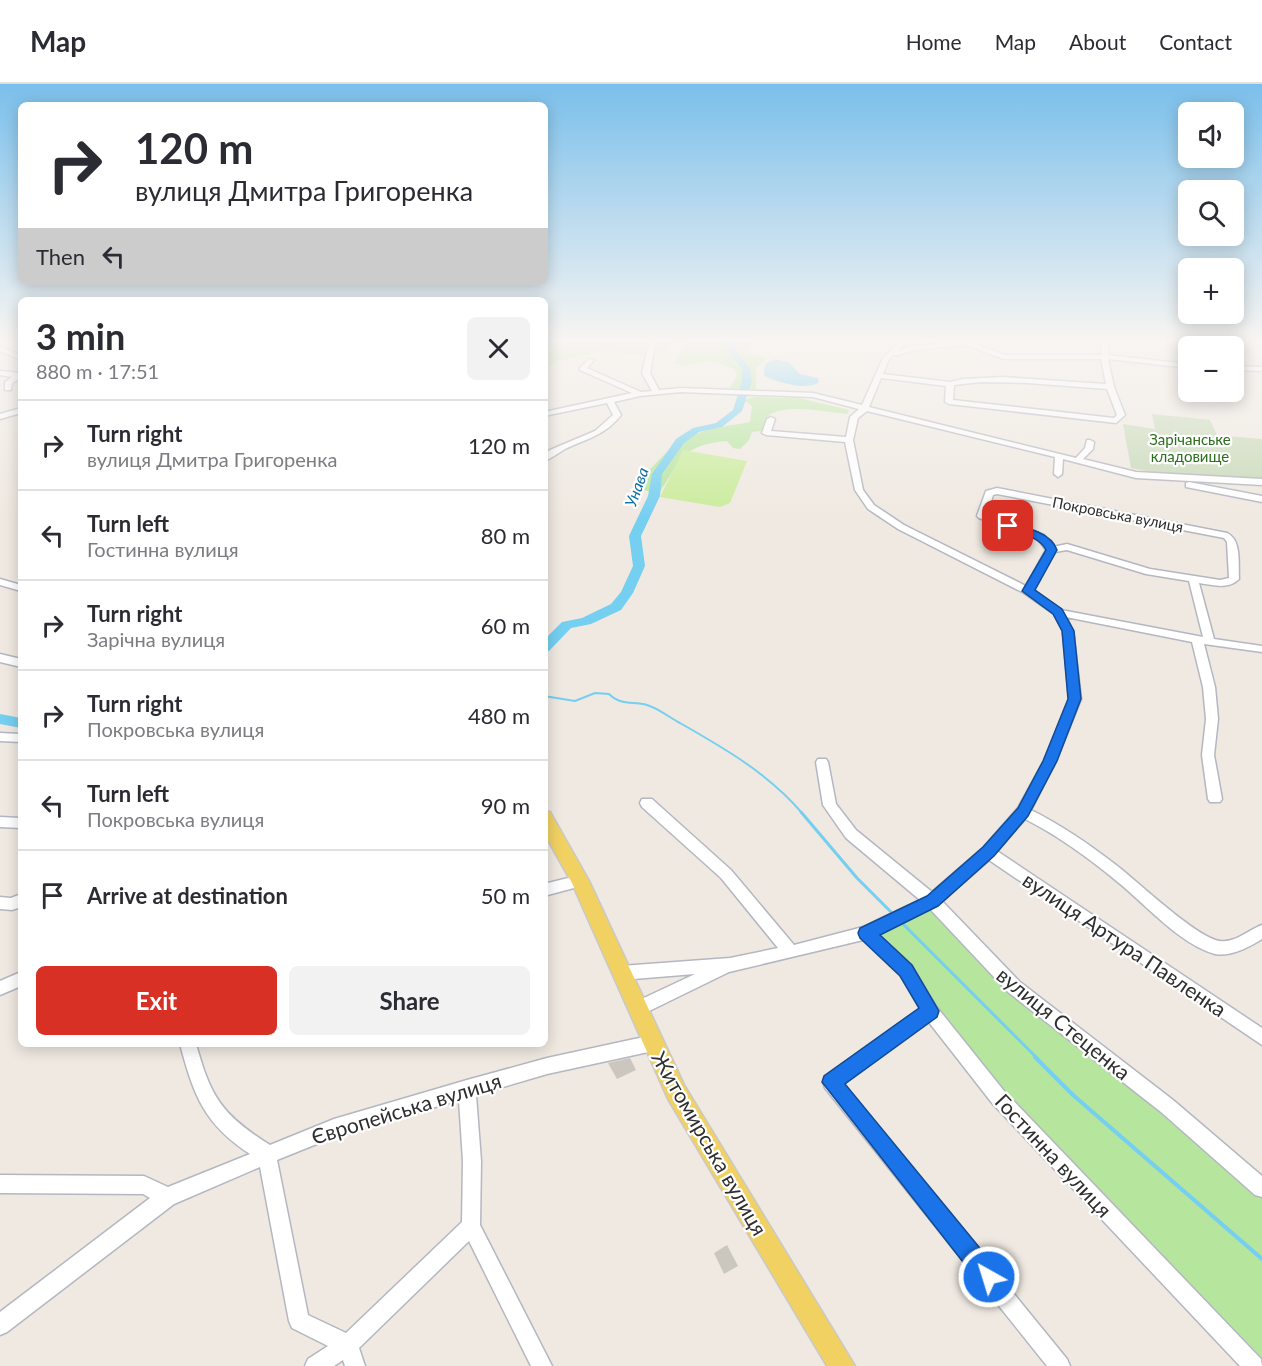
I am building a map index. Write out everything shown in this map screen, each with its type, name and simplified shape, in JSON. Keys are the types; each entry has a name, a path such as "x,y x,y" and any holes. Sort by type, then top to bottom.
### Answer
{"main road":[{"name":"Житомирська вулиця","path":"548,824 580,881 676,1092 842,1366"}],"street":[{"path":"548,413 615,399"},
{"path":"828,399 1153,478 1262,499"},
{"path":"869,399 865,408 854,417 849,440 859,490 871,507 901,527 1028,591 1058,612 1262,649"},
{"path":"950,399 950,402 1116,421 1121,415 1116,399"},
{"path":"548,455 553,451 588,440 606,429 617,416 609,400"},
{"path":"0,417 18,411"},
{"path":"771,419 766,433 849,440"},
{"path":"1078,460 1089,449 1090,442"},
{"path":"1058,474 1059,456"},
{"path":"1153,478 1262,482"},
{"name":"Покровська вулиця","path":"997,491 1227,536 1232,542 1234,579 1229,583 1220,583 1192,578 1149,572 1067,547 1051,550 1041,537 982,516 989,493 997,491"},
{"path":"1028,591 1051,550"},
{"path":"1192,578 1209,687 1212,719 1208,755 1215,798"},
{"path":"0,582 17,587"},
{"path":"0,595 17,587"},
{"path":"621,973 730,965 791,952 866,933 932,901 988,852 1023,812 1050,761 1075,699 1068,631 1058,612"},
{"path":"0,658 18,662"},
{"path":"0,737 18,738"},
{"name":"вулиця Стеценка","path":"822,762 830,805 850,834 932,901 1014,987 1167,1106 1262,1188"},
{"path":"647,803 726,874 791,952"},
{"path":"1023,812 1049,825 1120,875 1199,940 1217,947 1230,948 1262,931"},
{"path":"0,822 18,823"},
{"name":"вулиця Артура Павленка","path":"988,852 1262,1036"},
{"path":"548,889 580,881"},
{"path":"0,903 18,900"},
{"name":"Гостинна вулиця","path":"866,933 906,970 930,1011 998,1097 1254,1366"},
{"path":"637,1009 730,965"},
{"path":"0,988 18,980"},
{"path":"930,1011 831,1082 1060,1366"},
{"name":"Європейська вулиця","path":"0,1325 167,1197 334,1128 467,1088 595,1055 653,1043"},
{"path":"189,1047 198,1082 219,1120 233,1133 267,1154 299,1321 348,1346 355,1366"},
{"path":"467,1088 472,1161 471,1227 542,1366"},
{"path":"0,1184 144,1185 167,1197"},
{"path":"315,1366 348,1346 471,1227"}],"green space":[{"path":"802,399 849,410 847,414 798,409 770,414 762,431 752,432 749,440 740,449 733,448 727,441 701,446 685,456 659,493 638,489 648,472 668,451 689,437 722,427 750,422 752,406 744,400"},
{"name":"Зарічанське кладовище","path":"1152,414 1210,420 1217,435 1262,439 1262,480 1161,474 1131,468 1123,424 1155,429"},
{"path":"683,450 747,461 730,503 720,507 660,497"},
{"path":"932,901 1014,987 1262,1188 1262,1366 998,1097 875,929"}],"building":[{"path":"630,1058 636,1070 617,1079 608,1063"},
{"path":"727,1245 738,1266 724,1274 714,1253"}],"waterway":[{"name":"Унава","path":"548,644 567,625 586,621 616,607 627,593 639,566 635,536 654,496 657,474 680,441 696,430 719,425 737,411 741,399"},
{"path":"548,697 575,701 595,693 609,694 623,702 651,706 745,763 775,786 802,813"},
{"name":"Унава","path":"0,719 18,722"},
{"path":"801,812 857,878 891,912"},
{"path":"904,925 1037,1058"},
{"path":"1035,1057 1073,1095 1262,1259"}],"route":[{"path":"989,1277 831,1082 930,1011 906,970 866,933 932,901 988,852 1023,812 1050,761 1075,699 1068,631 1058,612 1028,591 1051,550 1050,545 1041,537 1008,526"}]}
